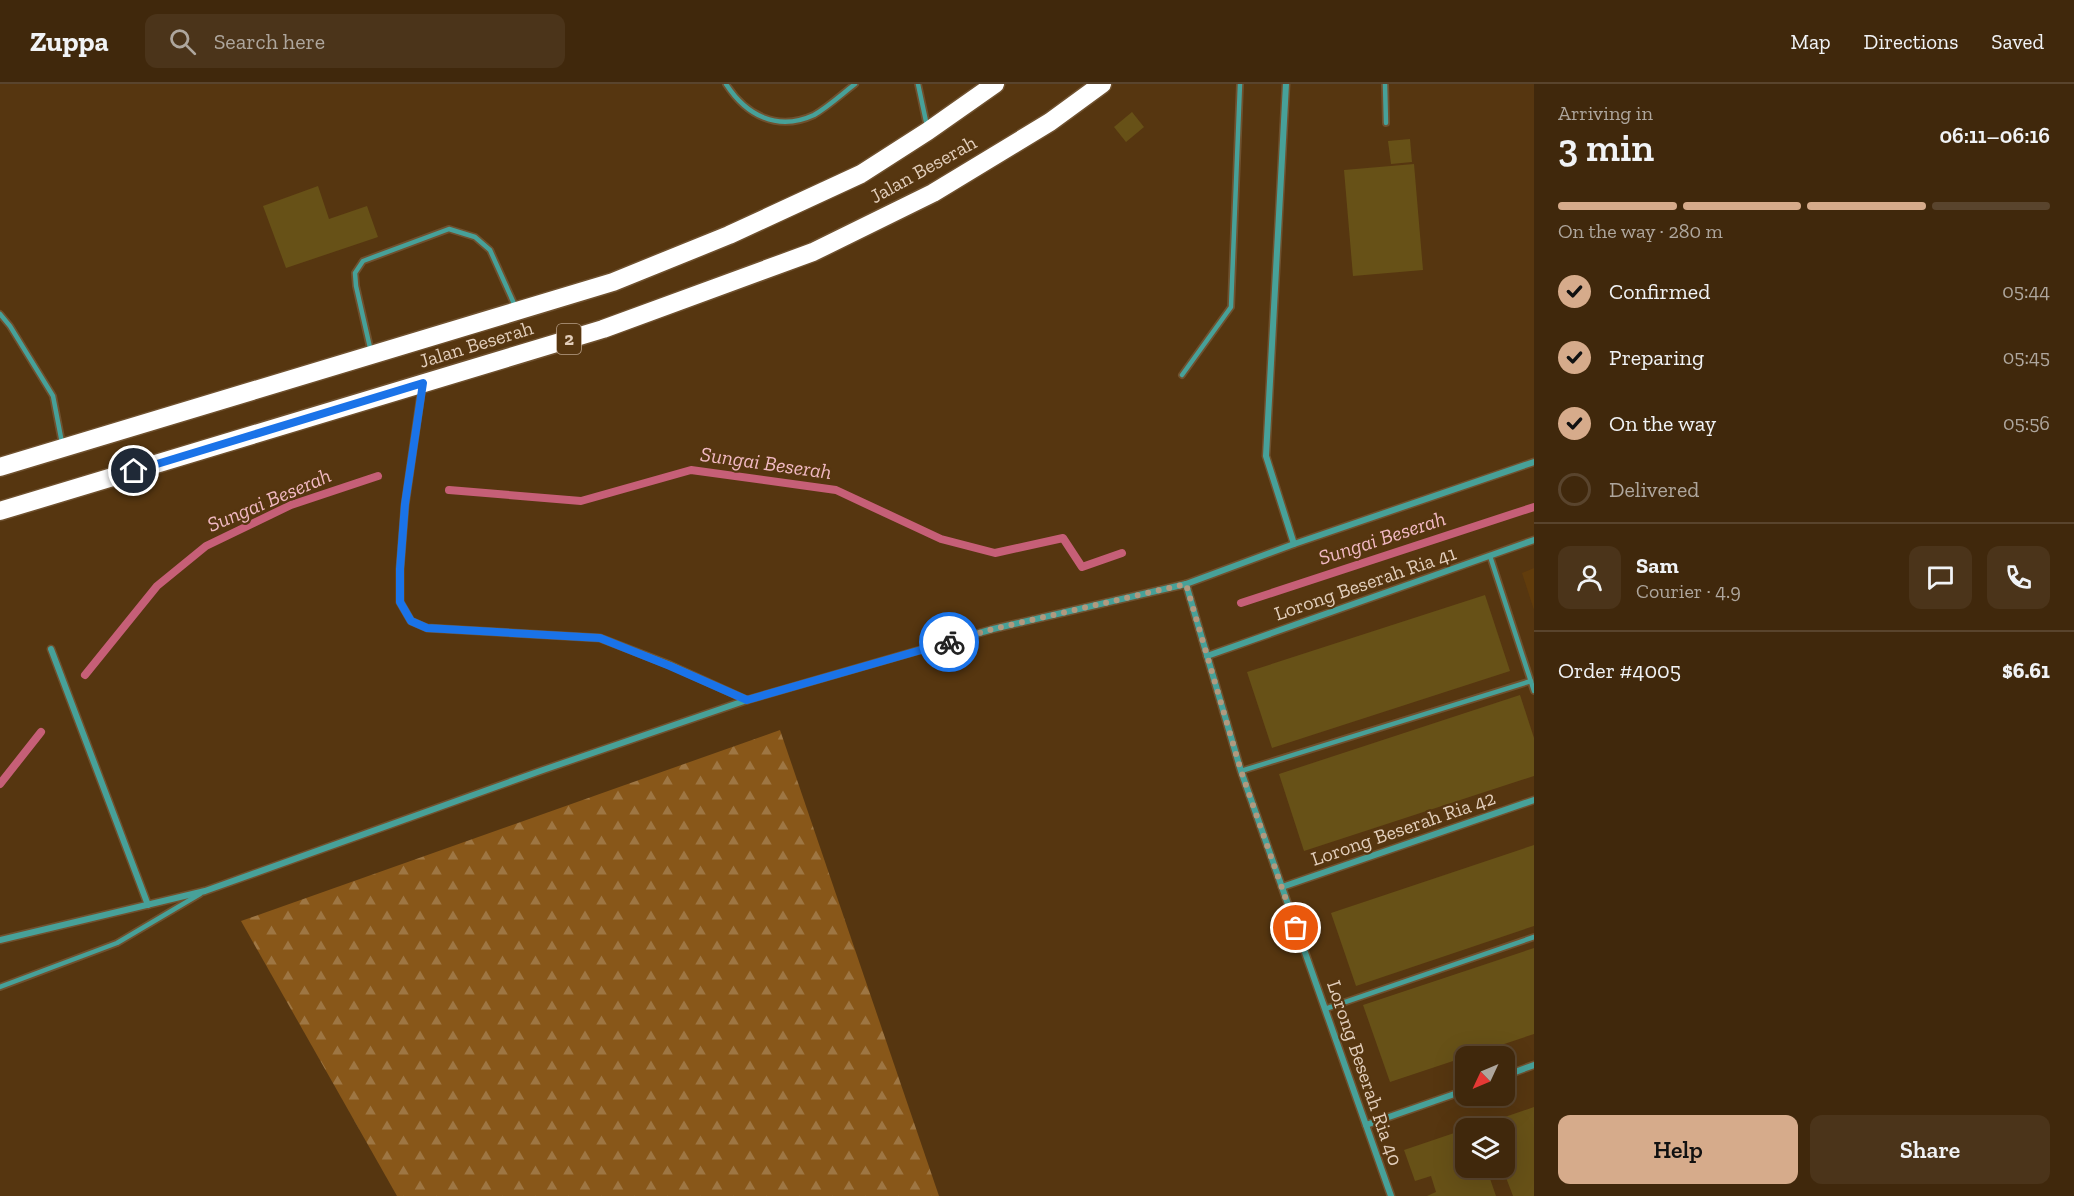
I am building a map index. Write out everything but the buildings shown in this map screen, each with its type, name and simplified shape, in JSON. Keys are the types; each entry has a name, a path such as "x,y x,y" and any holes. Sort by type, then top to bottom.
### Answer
{"highway":[{"name":"Jalan Beserah","path":"0,467 613,282 729,234 861,174 995,84"},
{"name":"Jalan Beserah","path":"0,511 603,329 813,252 933,193 1050,122 1102,84"}],"street":[{"path":"1286,84 1266,456 1294,544"},
{"path":"423,383 405,504 400,569 400,602 411,621 427,628 600,638 747,700"},
{"path":"0,940 205,891 747,700 993,629 1186,584 1294,544 1534,462"},
{"name":"Lorong Beserah Ria 41","path":"1207,656 1534,540"},
{"name":"Lorong Beserah Ria 40","path":"1186,584 1241,771 1390,1196"},
{"path":"51,649 148,905"},
{"name":"Lorong Beserah Ria 42","path":"1282,887 1534,800"},
{"path":"1515,1072 1534,1065"},
{"path":"1366,1125 1455,1093"}],"lane":[{"path":"726,84 733,96 759,117 785,121 814,114 855,84"},
{"path":"918,84 928,131"},
{"path":"1182,375 1231,307 1240,84"},
{"path":"1385,84 1386,123"},
{"path":"372,354 355,273 363,261 449,229 475,237 490,250 516,310"},
{"path":"0,314 10,326 53,396 63,448"},
{"path":"1490,556 1534,691"},
{"path":"1241,771 1531,681"},
{"path":"0,987 117,943 205,891"},
{"path":"1325,1009 1534,937"}],"shaded area":[{"path":"1534,568 1534,610 1522,573"}],"green space":[{"path":"780,730 939,1196 397,1196 241,921"}],"waterway":[{"name":"Sungai Beserah","path":"449,490 581,501 691,470 836,490 941,539 995,553 1063,538 1082,567 1122,553"},
{"name":"Sungai Beserah","path":"85,675 157,586 206,546 291,505 378,476"},
{"name":"Sungai Beserah","path":"1241,603 1534,507"},
{"name":"Sungai Beserah","path":"0,784 41,732"}],"way so far":[{"path":"949,642 993,629 1186,584 1241,771 1296,928"}],"route":[{"path":"134,471 423,383 405,504 400,569 400,602 411,621 427,628 600,638 747,700 949,642"}]}
